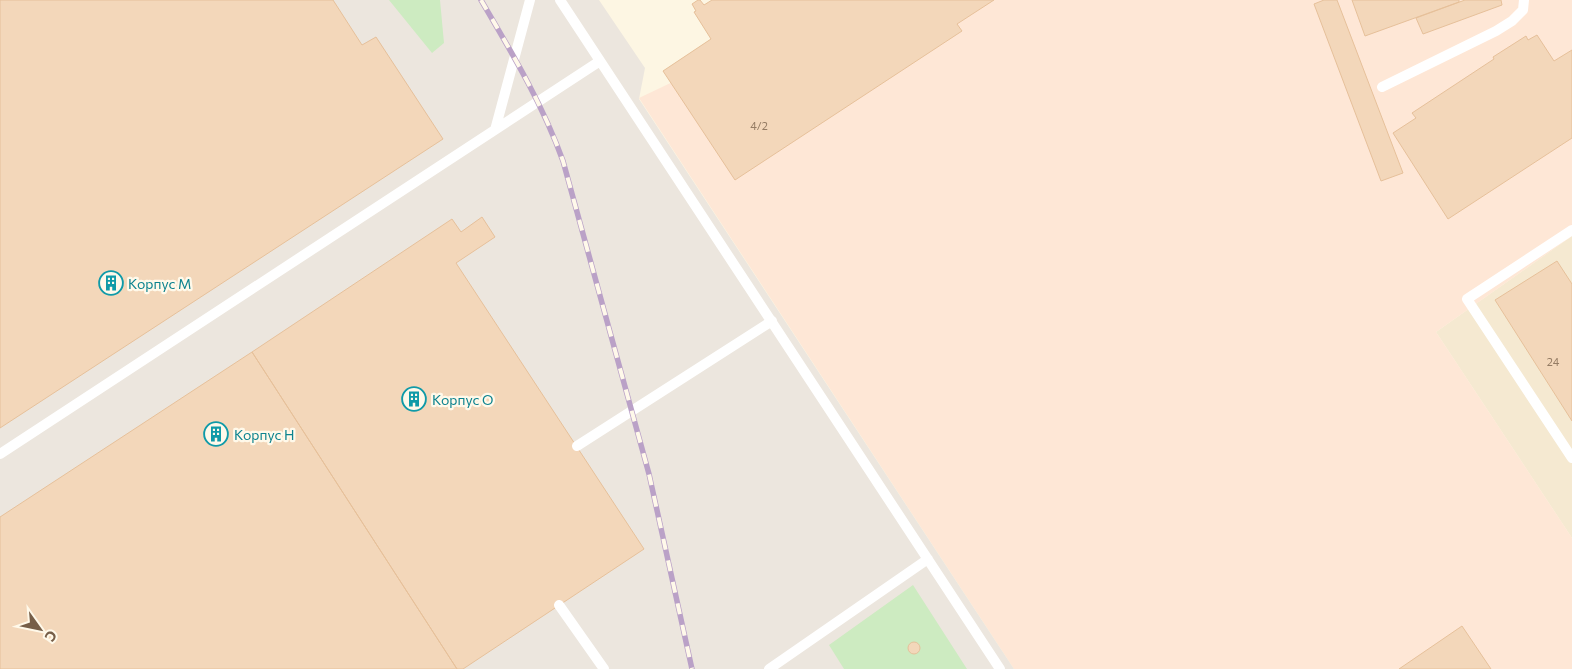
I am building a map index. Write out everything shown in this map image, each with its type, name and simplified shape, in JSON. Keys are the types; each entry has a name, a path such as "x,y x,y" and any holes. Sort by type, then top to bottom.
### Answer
{"lane":[{"path":"495,130 530,0"},
{"path":"560,0 1000,669"},
{"path":"1382,87 1496,31 1512,21 1523,10 1524,0"},
{"path":"0,454 600,61"},
{"path":"1572,230 1467,299 1572,458"},
{"path":"577,446 772,321"},
{"path":"769,669 928,559"},
{"path":"559,605 604,669"}],"shaded area":[{"path":"0,0 599,0 645,68 639,99 1014,669 0,669"},
{"path":"845,0 1572,0 1572,236 1436,332 1572,538 1572,669 1014,669 639,98"},
{"path":"1572,236 1572,538 1436,332"}],"green space":[{"path":"389,0 440,0 444,43 432,53"},
{"path":"913,585 967,669 844,669 829,645"}],"building":[{"name":"Корпус М","path":"0,0 333,0 362,45 376,37 443,139 0,428"},
{"path":"698,0 704,5 712,0 994,0 957,24 962,31 735,180 663,71 711,39 694,12 696,11 692,4"},
{"path":"1324,0 1337,0 1403,173 1381,181 1314,4"},
{"path":"1352,0 1459,0 1459,2 1365,36"},
{"path":"1465,0 1501,0 1502,5 1423,34 1416,18"},
{"path":"1537,35 1554,61 1572,50 1572,138 1448,219 1393,133 1416,118 1412,113 1494,59 1493,57 1526,36 1528,40"},
{"name":"Корпус О","path":"482,217 495,237 456,263 644,549 463,669 457,669 252,352 452,219 461,232"},
{"path":"1557,261 1572,284 1572,421 1495,300"},
{"name":"Корпус Н","path":"252,352 457,669 0,669 0,517"},
{"path":"1462,626 1491,669 1399,669"},
{"path":"912,642 916,642 920,648 916,654 912,654 908,650 908,646"}],"railway":[{"path":"481,0 536,99 563,161 649,474 692,669"}],"place":[{"name":"Корпус М","path":"111,283"},
{"name":"Корпус О","path":"414,399"},
{"name":"Корпус Н","path":"216,434"}]}
